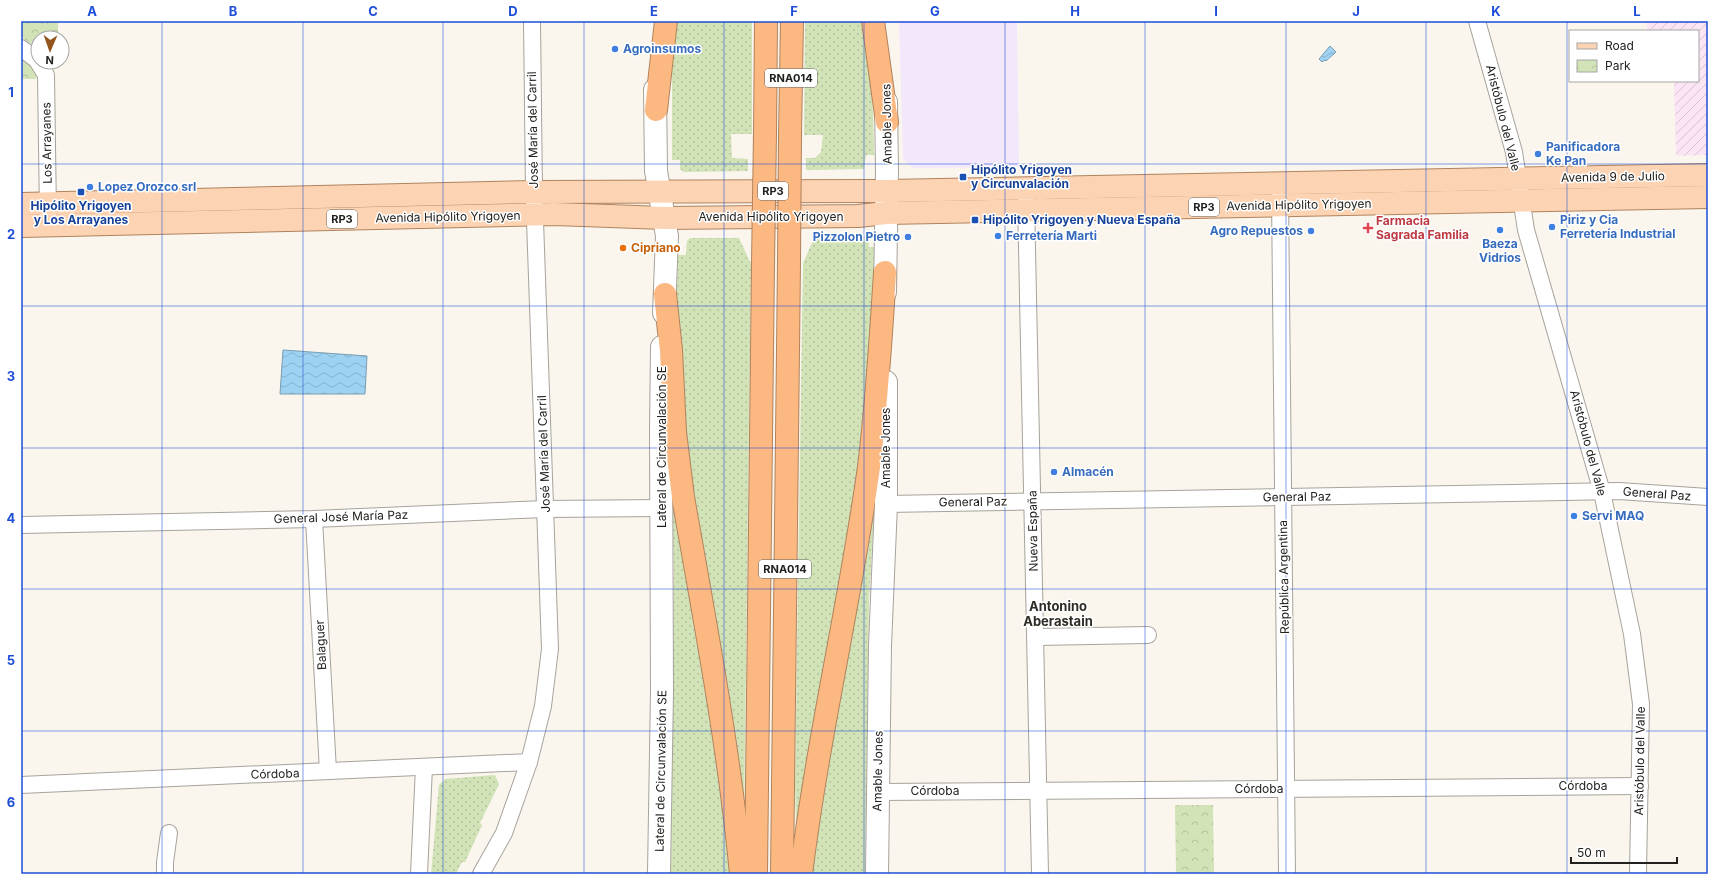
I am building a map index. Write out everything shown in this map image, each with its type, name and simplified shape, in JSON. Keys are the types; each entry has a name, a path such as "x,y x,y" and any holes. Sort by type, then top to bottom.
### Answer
{"highway":[{"path":"656,110 666,21"},
{"name":"RNA014","path":"756,874 766,21"},
{"name":"RNA014","path":"782,874 792,21"},
{"path":"873,21 887,122"},
{"path":"801,874 823,733 868,468 877,401 885,272"},
{"path":"666,294 678,458 683,497 728,760 738,830 741,874"}],"main road":[{"name":"Avenida 9 de Julio","path":"1518,179 1708,175"},
{"name":"Avenida Hipólito Yrigoyen","path":"21,204 534,192 887,191 1518,179"},
{"name":"Avenida 9 de Julio","path":"1522,200 1708,196"},
{"name":"Avenida Hipólito Yrigoyen","path":"21,226 535,214 664,218 858,216 886,213 1522,200"}],"street":[{"name":"José María del Carril","path":"481,874 504,833 529,762 543,706 550,649 534,192 532,21"},
{"name":"Lateral de Circunvalación SE","path":"655,21 656,171 667,236 666,294 662,350 662,691 659,874"},
{"name":"Amable Jones","path":"877,874 881,638 886,504 885,272 887,122 884,21"},
{"name":"Aristóbulo del Valle","path":"1477,21 1514,152 1526,230 1602,492 1632,634 1642,704 1638,874"},
{"name":"Los Arrayanes","path":"21,48 30,55"},
{"name":"Los Arrayanes","path":"43,70 46,75 47,203 49,225"},
{"name":"República Argentina","path":"1280,184 1287,874"},
{"name":"Nueva España","path":"1025,189 1040,790 1040,874"},
{"name":"General Paz","path":"886,504 1619,491 1708,497"},
{"name":"General José María Paz","path":"21,525 314,519 546,509 661,508"},
{"name":"Balaguer","path":"314,519 328,771"},
{"path":"1036,637 1148,635"},
{"name":"Córdoba","path":"21,784 529,762"},
{"path":"419,874 424,767"},
{"name":"Córdoba","path":"878,792 1640,786"},
{"path":"166,874 165,862 170,833"}],"shaded area":[{"path":"899,21 1017,21 1019,167 913,168 903,159"},
{"path":"1647,21 1708,21 1708,155 1676,156 1674,82 1699,82 1699,30 1647,30"}],"green space":[{"path":"21,21 58,21 58,30 30,30 30,43 21,37"},
{"path":"672,21 752,21 752,134 731,134 732,158 748,159 748,171 684,172 680,169 680,160 672,160"},
{"path":"805,21 867,21 874,155 866,155 864,169 806,170 806,158 815,158 821,152 823,135 804,135"},
{"path":"21,57 30,64 30,70 34,70 36,79 21,79"},
{"path":"815,236 866,236 869,239 869,247 874,247 872,398 796,828 795,786 803,263"},
{"path":"690,238 739,238 751,264 744,823 701,569 675,355 678,255 686,255 687,241"},
{"path":"671,466 718,761 731,874 671,874 674,573"},
{"path":"874,515 869,600 865,874 811,874 819,811 868,519"},
{"path":"495,775 499,784 480,823 482,825 465,862 462,862 456,874 431,874 439,785 445,779"},
{"path":"1175,805 1213,805 1214,874 1176,874"}],"water":[{"path":"1330,46 1336,52 1326,61 1325,60 1322,62 1319,59"},
{"path":"283,350 367,356 365,394 280,394"}],"place":[{"name":"Agroinsumos","path":"615,49"},
{"name":"Panificadora Ke Pan","path":"1538,154"},
{"name":"Hipólito Yrigoyen y Circunvalación","path":"963,177"},
{"name":"Lopez Orozco srl","path":"90,187"},
{"name":"Hipólito Yrigoyen y Los Arrayanes","path":"81,192"},
{"name":"Hipólito Yrigoyen y Nueva España","path":"975,220"},
{"name":"Piriz y Cia Ferretería Industrial","path":"1552,227"},
{"name":"Farmacia Sagrada Familia","path":"1368,228"},
{"name":"Baeza Vidrios","path":"1500,230"},
{"name":"Agro Repuestos","path":"1311,231"},
{"name":"Ferretería Marti","path":"998,236"},
{"name":"Pizzolon Pietro","path":"908,237"},
{"name":"Cipriano","path":"623,248"},
{"name":"Almacén","path":"1054,472"},
{"name":"Servi MAQ","path":"1574,516"}],"district":[{"name":"Antonino Aberastain","path":"1058,614"}]}
